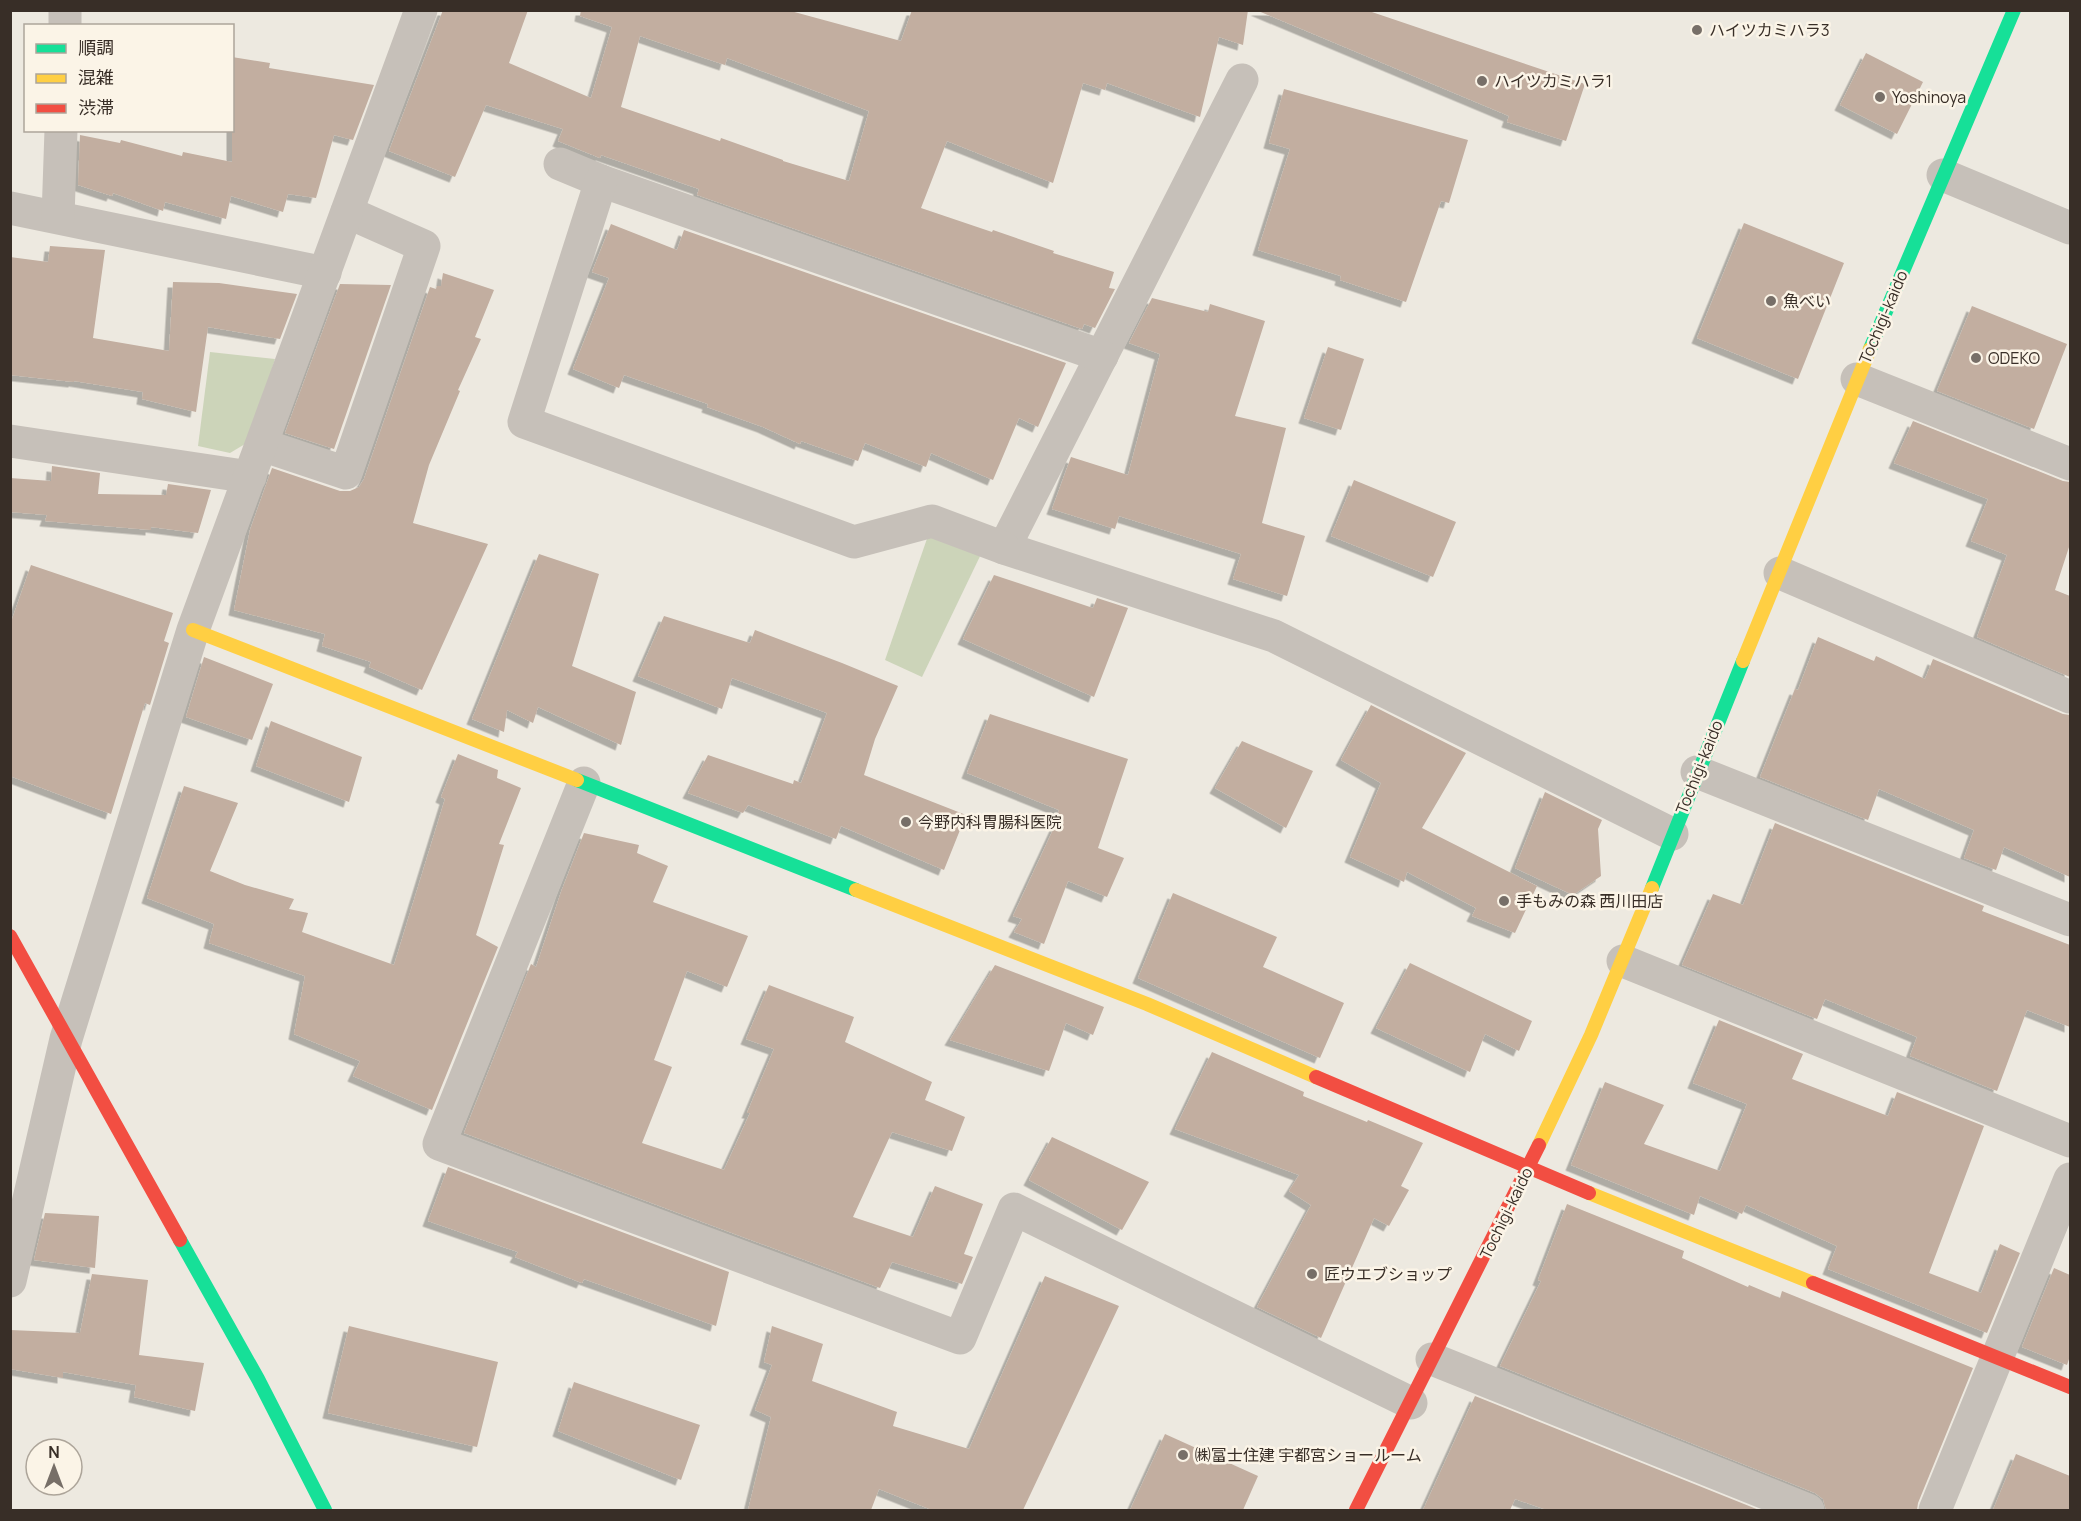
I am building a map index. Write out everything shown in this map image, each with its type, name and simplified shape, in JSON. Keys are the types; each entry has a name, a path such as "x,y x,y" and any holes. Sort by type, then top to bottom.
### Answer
{"street":[{"path":"10,1281 66,1039 193,630 421,10"},
{"name":"Tochigi-kaido","path":"1356,1510 1528,1168 1623,961 1672,834 1857,379 2014,10"},
{"path":"1004,548 1242,80"},
{"path":"58,217 61,132"},
{"path":"560,164 601,181 1102,356"},
{"path":"1942,175 2070,228"},
{"path":"601,181 524,422 854,542 932,521 1004,548 1274,636 1672,834"},
{"path":"10,208 325,273"},
{"path":"262,445 346,473 424,246 347,212"},
{"path":"1857,379 2070,464"},
{"path":"10,441 250,477"},
{"path":"1780,573 2070,697"},
{"path":"193,630 1147,1004 1528,1168 2070,1387"},
{"path":"1697,772 2070,920"},
{"path":"584,783 439,1144 960,1338 1014,1209 1411,1402"},
{"path":"10,936 258,1379 325,1510"},
{"path":"1623,961 2070,1141"},
{"path":"1935,1510 2070,1179"},
{"path":"1432,1359 1808,1510"}],"green space":[{"path":"210,352 275,359 250,441 230,453 198,446"},
{"path":"930,530 983,550 922,677 885,660"}],"building":[{"path":"443,10 528,10 509,63 591,98 612,27 580,16 581,10 787,10 901,41 912,10 1248,10 1243,45 1219,37 1200,117 1107,83 1105,90 1083,83 1053,183 947,141 921,208 1114,272 1109,288 1115,289 1095,328 1084,324 1082,329 697,195 699,189 601,155 600,158 558,141 563,129 486,105 455,177 389,151","holes":["640,36 725,65 727,58 869,111 849,181 621,107"]},
{"name":"ハイツカミハラ1","path":"1256,10 1366,10 1585,84 1566,141 1507,122 1509,116"},
{"name":"Yoshinoya","path":"1866,53 1923,82 1897,134 1840,105"},
{"path":"234,57 270,63 269,68 374,85 353,140 334,135 316,198 288,194 283,212 231,196 226,219 165,202 163,211 113,193 112,196 78,185 80,135 120,143 121,140 182,156 183,152 232,162"},
{"path":"1284,89 1468,140 1449,203 1441,201 1406,302 1340,280 1341,276 1258,250 1290,149 1269,143"},
{"name":"魚べい","path":"1744,223 1844,263 1798,379 1697,338"},
{"path":"611,224 677,250 684,230 1066,363 1038,427 1019,418 993,480 931,453 926,467 865,443 858,461 801,441 800,444 763,427 707,407 708,404 624,375 619,388 573,369 609,278 592,272"},
{"path":"50,246 105,250 93,338 169,351 173,282 219,283 297,294 280,339 208,327 196,412 142,399 143,392 74,381 10,375 10,257 48,262"},
{"path":"443,273 494,290 475,337 481,339 458,390 460,391 429,465 413,523 488,544 422,690 369,667 371,662 322,646 325,634 234,610 250,530 272,468 340,491 350,491 359,487 364,479 430,287 436,289 437,286 441,286"},
{"path":"340,284 391,285 334,449 285,433"},
{"path":"1152,298 1208,312 1210,304 1265,321 1235,416 1286,428 1262,523 1305,536 1287,596 1233,579 1241,554 1119,516 1115,529 1052,509 1071,457 1128,475 1160,354 1129,343"},
{"path":"1972,306 2067,344 2034,429 1937,391"},
{"path":"1328,347 1364,359 1341,430 1304,418"},
{"path":"1913,421 2070,482 2070,544 2055,590 2070,596 2070,677 1977,637 2007,555 1971,541 1988,499 1894,463"},
{"path":"52,466 100,473 98,494 166,495 168,484 211,490 198,533 151,527 151,530 45,521 47,515 10,512 10,478 51,481"},
{"path":"1354,480 1456,522 1433,577 1331,536"},
{"path":"539,554 599,574 572,666 636,692 621,745 538,707 533,723 507,710 504,732 472,719"},
{"path":"31,565 173,613 164,641 169,643 150,705 145,703 111,814 10,776 10,625"},
{"path":"994,575 1093,608 1097,598 1128,608 1094,697 963,639"},
{"path":"664,616 750,643 755,630 898,686 875,739 864,775 966,815 944,870 841,826 836,839 748,805 743,813 688,793 708,755 793,784 794,780 801,783 827,713 732,678 722,709 638,676"},
{"path":"1818,637 1874,661 1876,656 1925,679 1933,659 2070,715 2070,877 2004,847 1996,870 1964,858 1974,830 1879,789 1868,820 1760,777 1795,689 1798,690"},
{"path":"204,657 273,684 252,740 186,717"},
{"path":"1371,705 1466,753 1422,828 1537,886 1515,933 1472,916 1476,908 1407,872 1404,882 1350,857 1381,783 1341,760"},
{"path":"990,714 1128,759 1098,848 1124,858 1107,897 1068,881 1044,944 1014,932 1022,919 1013,916 1059,817 1057,816 1059,810 967,773"},
{"path":"271,721 362,757 349,802 256,766"},
{"path":"1242,741 1313,771 1286,828 1215,788"},
{"path":"458,754 498,770 497,778 521,788 499,844 504,845 476,935 498,947 432,1110 353,1076 360,1061 294,1034 305,976 209,943 214,924 147,898 184,786 238,803 210,871 245,885 294,899 289,909 308,913 302,932 394,965 445,799 441,797"},
{"path":"1545,792 1602,820 1598,829 1601,876 1573,895 1515,868"},
{"path":"1775,823 1984,906 1982,911 2070,945 2070,1027 2027,1010 1997,1091 1910,1056 1917,1037 1825,999 1817,1019 1682,965 1713,894 1743,905"},
{"path":"584,833 639,845 637,853 668,866 653,902 748,936 727,987 687,971 654,1060 672,1067 642,1143 724,1170 750,1113 747,1113 774,1049 746,1039 769,985 854,1017 845,1042 932,1082 925,1100 965,1117 952,1151 892,1132 853,1217 913,1237 935,1186 983,1204 964,1254 973,1257 962,1284 892,1262 880,1288 464,1133 531,964 536,967"},
{"path":"1173,893 1277,937 1263,967 1344,1003 1320,1058 1138,978"},
{"path":"1410,963 1532,1021 1519,1051 1485,1034 1470,1072 1376,1028"},
{"path":"995,965 1104,1007 1093,1035 1066,1023 1049,1071 950,1040"},
{"path":"1719,1020 1803,1054 1792,1079 1888,1116 1897,1092 1984,1126 1929,1273 1981,1293 2000,1244 2020,1253 1987,1333 1828,1269 1837,1246 1746,1205 1742,1214 1700,1196 1694,1215 1571,1165 1605,1082 1664,1105 1644,1144 1720,1171 1747,1104 1693,1083"},
{"path":"1212,1052 1304,1092 1303,1096 1423,1143 1401,1186 1409,1190 1389,1226 1374,1218 1321,1338 1257,1307 1311,1205 1289,1191 1299,1175 1175,1129"},
{"path":"1052,1137 1149,1182 1122,1230 1029,1180"},
{"path":"448,1167 729,1272 716,1326 584,1279 582,1283 515,1257 518,1252 428,1221"},
{"path":"1567,1204 1684,1251 1682,1258 1748,1287 1749,1285 1780,1298 1782,1291 1973,1368 1917,1510 1826,1510 1823,1499 1815,1493 1500,1366 1541,1281 1538,1280"},
{"path":"45,1213 99,1216 95,1268 34,1260"},
{"path":"2054,1268 2070,1275 2070,1356 2067,1365 2022,1347"},
{"path":"92,1274 148,1280 139,1355 204,1363 195,1411 134,1397 136,1385 63,1372 63,1378 10,1369 10,1330 80,1333"},
{"path":"1045,1276 1119,1306 1023,1510 932,1510 879,1489 871,1510 748,1510 771,1417 755,1410 772,1365 764,1362 772,1326 823,1344 812,1381 897,1412 893,1426 969,1449"},
{"path":"349,1326 498,1362 477,1447 328,1413"},
{"path":"574,1382 700,1425 681,1480 558,1431"},
{"path":"1475,1396 1759,1510 1547,1510 1515,1499 1510,1510 1423,1510"},
{"name":"㈱富士住建 宇都宮ショールーム","path":"1165,1434 1258,1476 1243,1510 1130,1510"},
{"path":"2016,1454 2070,1476 2070,1510 1993,1510"}],"traffic: fast":[{"path":"1870,349 2014,10"},
{"path":"1652,888 1743,661"},
{"path":"577,780 856,890"},
{"path":"180,1240 258,1379 325,1510"}],"traffic: slow":[{"path":"1743,661 1870,349"},
{"path":"193,630 577,780"},
{"path":"1539,1145 1591,1035 1652,888"},
{"path":"856,890 1147,1004 1316,1077"},
{"path":"1589,1193 1813,1283"}],"traffic: jam":[{"path":"10,936 180,1240"},
{"path":"1316,1077 1589,1193"},
{"path":"1356,1510 1539,1145"},
{"path":"1813,1283 2070,1387"}],"place":[{"name":"ハイツカミハラ3","path":"1697,30"},
{"name":"ハイツカミハラ1","path":"1482,81"},
{"name":"Yoshinoya","path":"1880,97"},
{"name":"魚べい","path":"1771,301"},
{"name":"ODEKO","path":"1976,358"},
{"name":"今野内科胃腸科医院","path":"906,822"},
{"name":"手もみの森 西川田店","path":"1504,901"},
{"name":"匠ウエブショップ","path":"1312,1274"},
{"name":"㈱富士住建 宇都宮ショールーム","path":"1183,1455"}]}
